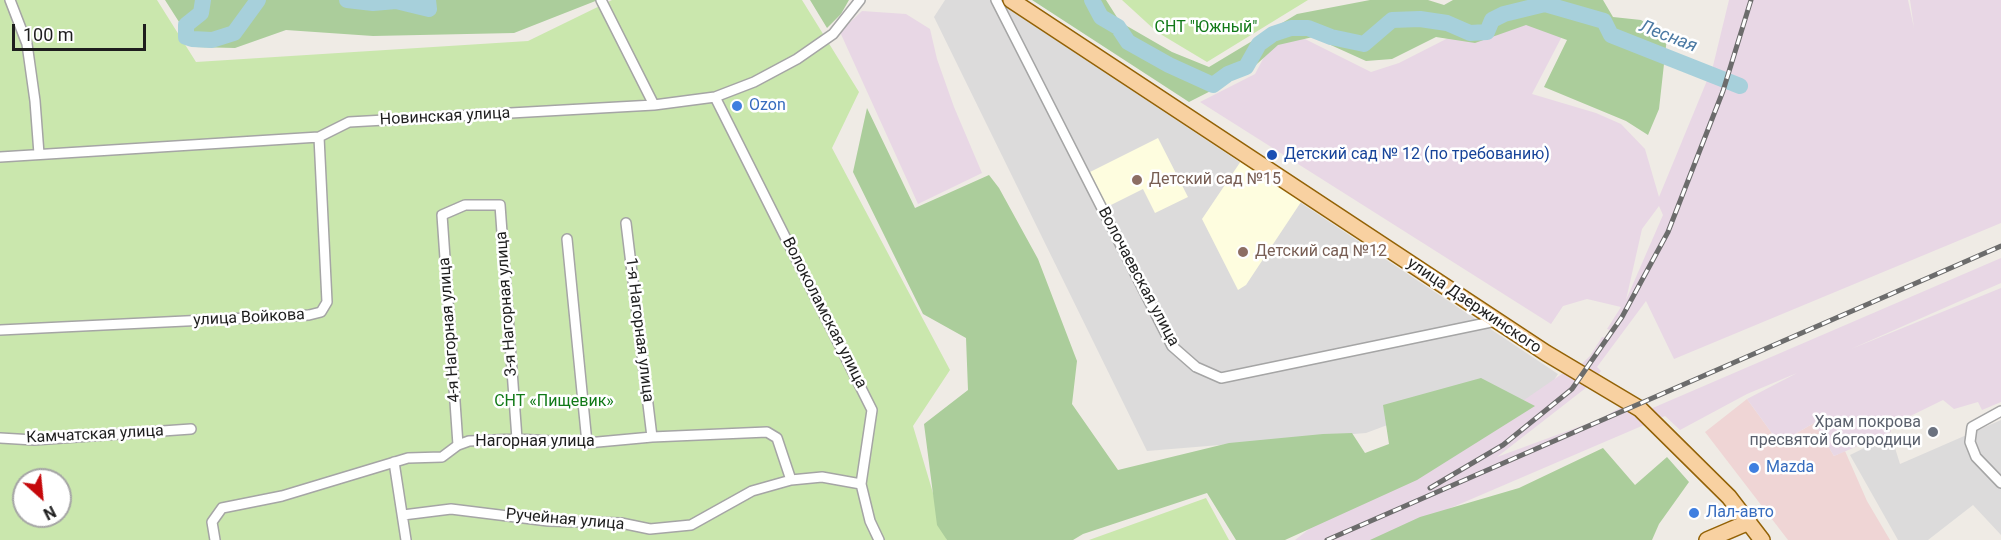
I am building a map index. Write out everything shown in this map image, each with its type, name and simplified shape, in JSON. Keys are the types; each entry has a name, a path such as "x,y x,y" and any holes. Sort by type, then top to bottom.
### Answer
{"main road":[{"name":"улица Дзержинского","path":"1011,0 1546,353 1640,409 1729,497 1762,540"},
{"path":"1707,540 1736,530 1749,522"}],"street":[{"path":"10,0 27,44 35,100 39,154"},
{"path":"600,0 654,105"},
{"name":"Новинская улица","path":"0,157 319,137 349,122 654,105 715,97 754,82 797,59 833,34 860,0"},
{"name":"Волочаевская улица","path":"996,0 1172,346 1196,367 1221,378 1340,351 1498,321"},
{"name":"Волоколамская улица","path":"715,97 872,410 861,484 870,521 879,540"},
{"name":"улица Войкова","path":"0,330 309,315 321,312 327,302 319,137"},
{"name":"4-я Нагорная улица","path":"458,445 442,215 465,205 500,205"},
{"name":"3-я Нагорная улица","path":"500,205 517,439"},
{"name":"1-я Нагорная улица","path":"626,223 652,437"},
{"path":"567,239 587,443"},
{"path":"2001,411 1972,427 1970,442 1976,457 2001,483"},
{"name":"Камчатская улица","path":"0,438 34,440 190,429"},
{"name":"Нагорная улица","path":"215,540 212,522 222,508 282,496 408,458 442,457 458,445 469,441 517,439 587,443 652,437 767,432 777,438 791,480"},
{"path":"394,462 406,540"},
{"name":"Ручейная улица","path":"403,515 451,509 548,521 621,523 650,529 691,525 752,491 791,480 822,477 861,484"}],"shaded area":[{"path":"945,0 996,0 1558,374 1544,395 1524,407 1481,390 1366,433 1147,451 934,17"},
{"path":"1729,0 1908,0 1914,28 1910,0 2001,0 2001,223 1674,359 1646,301 1597,367 1601,371 1587,387 1497,457 1600,419 1627,404 1641,413 2001,258 2001,283 1851,349 2001,288 2001,402 1982,410 1978,402 1954,409 1943,400 1890,426 1891,432 1834,456 1814,423 1779,443 1747,399 1797,373 1747,394 1680,430 1665,416 1376,540 1295,540 1313,526 1417,474 1569,369 1573,372 1590,356 1602,337 1608,338 1613,331 1607,329 1621,307 1587,299 1563,306 1551,324 1200,102 1255,74 1272,42 1291,32 1371,72 1399,63 1454,35 1513,11 1571,19 1532,94 1596,113 1621,124 1645,149 1659,197 1713,66","holes":["1659,206 1663,215 1626,300 1642,229"]},
{"path":"862,11 906,14 930,29 937,59 954,107 982,173 918,204 840,32"},
{"name":"Детский сад №15","path":"1158,138 1188,197 1155,213 1143,189 1107,207 1090,172"},
{"name":"Детский сад №12","path":"1241,161 1301,202 1246,285 1238,290 1202,219"},
{"path":"1747,399 1779,443 1814,423 1834,456 1845,451 1867,501 1890,540 1788,540 1705,432"},
{"path":"2001,420 2001,535 1973,505 1928,540 1898,540 1850,455 1891,435 1900,464"}],"green space":[{"name":"СНТ «Пищевик»","path":"0,0 157,0 196,62 528,41 612,0 802,0 859,92 832,148 950,370 913,426 947,540 0,540"},
{"path":"165,0 598,0 514,33 373,36 286,30 235,48 195,47"},
{"path":"810,0 849,0 841,14 827,28"},
{"path":"1032,0 1106,0 1120,22 1172,52 1209,67 1297,14 1370,0 1428,0 1444,5 1453,0 1603,0 1613,17 1641,20 1667,37 1659,109 1648,135 1626,121 1544,87 1567,40 1526,25 1475,43 1436,37 1392,59 1366,61 1313,37 1278,45 1248,72 1189,102"},
{"name":"СНТ \"Южный\"","path":"1122,0 1308,0 1207,62 1157,32"},
{"path":"867,108 915,208 989,175 999,188 1038,259 1077,361 1072,404 1118,470 1229,443 1323,434 1352,433 1365,453 1389,444 1383,405 1481,378 1535,406 1417,480 1285,540 1236,540 1207,493 1083,534 1073,540 947,540 937,525 924,424 968,390 966,338 923,314 853,172"},
{"path":"1603,448 1635,485 1667,457 1689,482 1659,524 1652,540 1370,540 1420,517 1519,488"},
{"path":"1206,498 1229,540 1089,540"}],"waterway":[{"name":"Лесная","path":"203,0 201,13 186,25 186,37 212,40 234,33 258,0"},
{"name":"Лесная","path":"347,0 373,3 396,1 429,9 428,0"},
{"name":"Лесная","path":"1092,0 1101,17 1118,27 1128,42 1169,65 1213,85 1228,74 1246,67 1259,44 1273,34 1291,28 1308,28 1331,37 1364,44 1392,20 1420,19 1447,23 1470,33 1487,32 1492,20 1504,14 1545,4 1604,21 1611,35 1740,86"}],"railway":[{"path":"1430,488 1503,445 1572,389 1622,317 1668,232 1723,91 1751,0"},
{"path":"1327,540 2001,246"}],"place":[{"name":"Ozon","path":"737,106"},
{"name":"Детский сад № 12 (по требованию)","path":"1272,155"},
{"name":"Детский сад №15","path":"1137,180"},
{"name":"Детский сад №12","path":"1243,252"},
{"name":"Храм покрова пресвятой богородици","path":"1933,432"},
{"name":"Mazda","path":"1754,468"},
{"name":"Лал-авто","path":"1694,513"}]}
